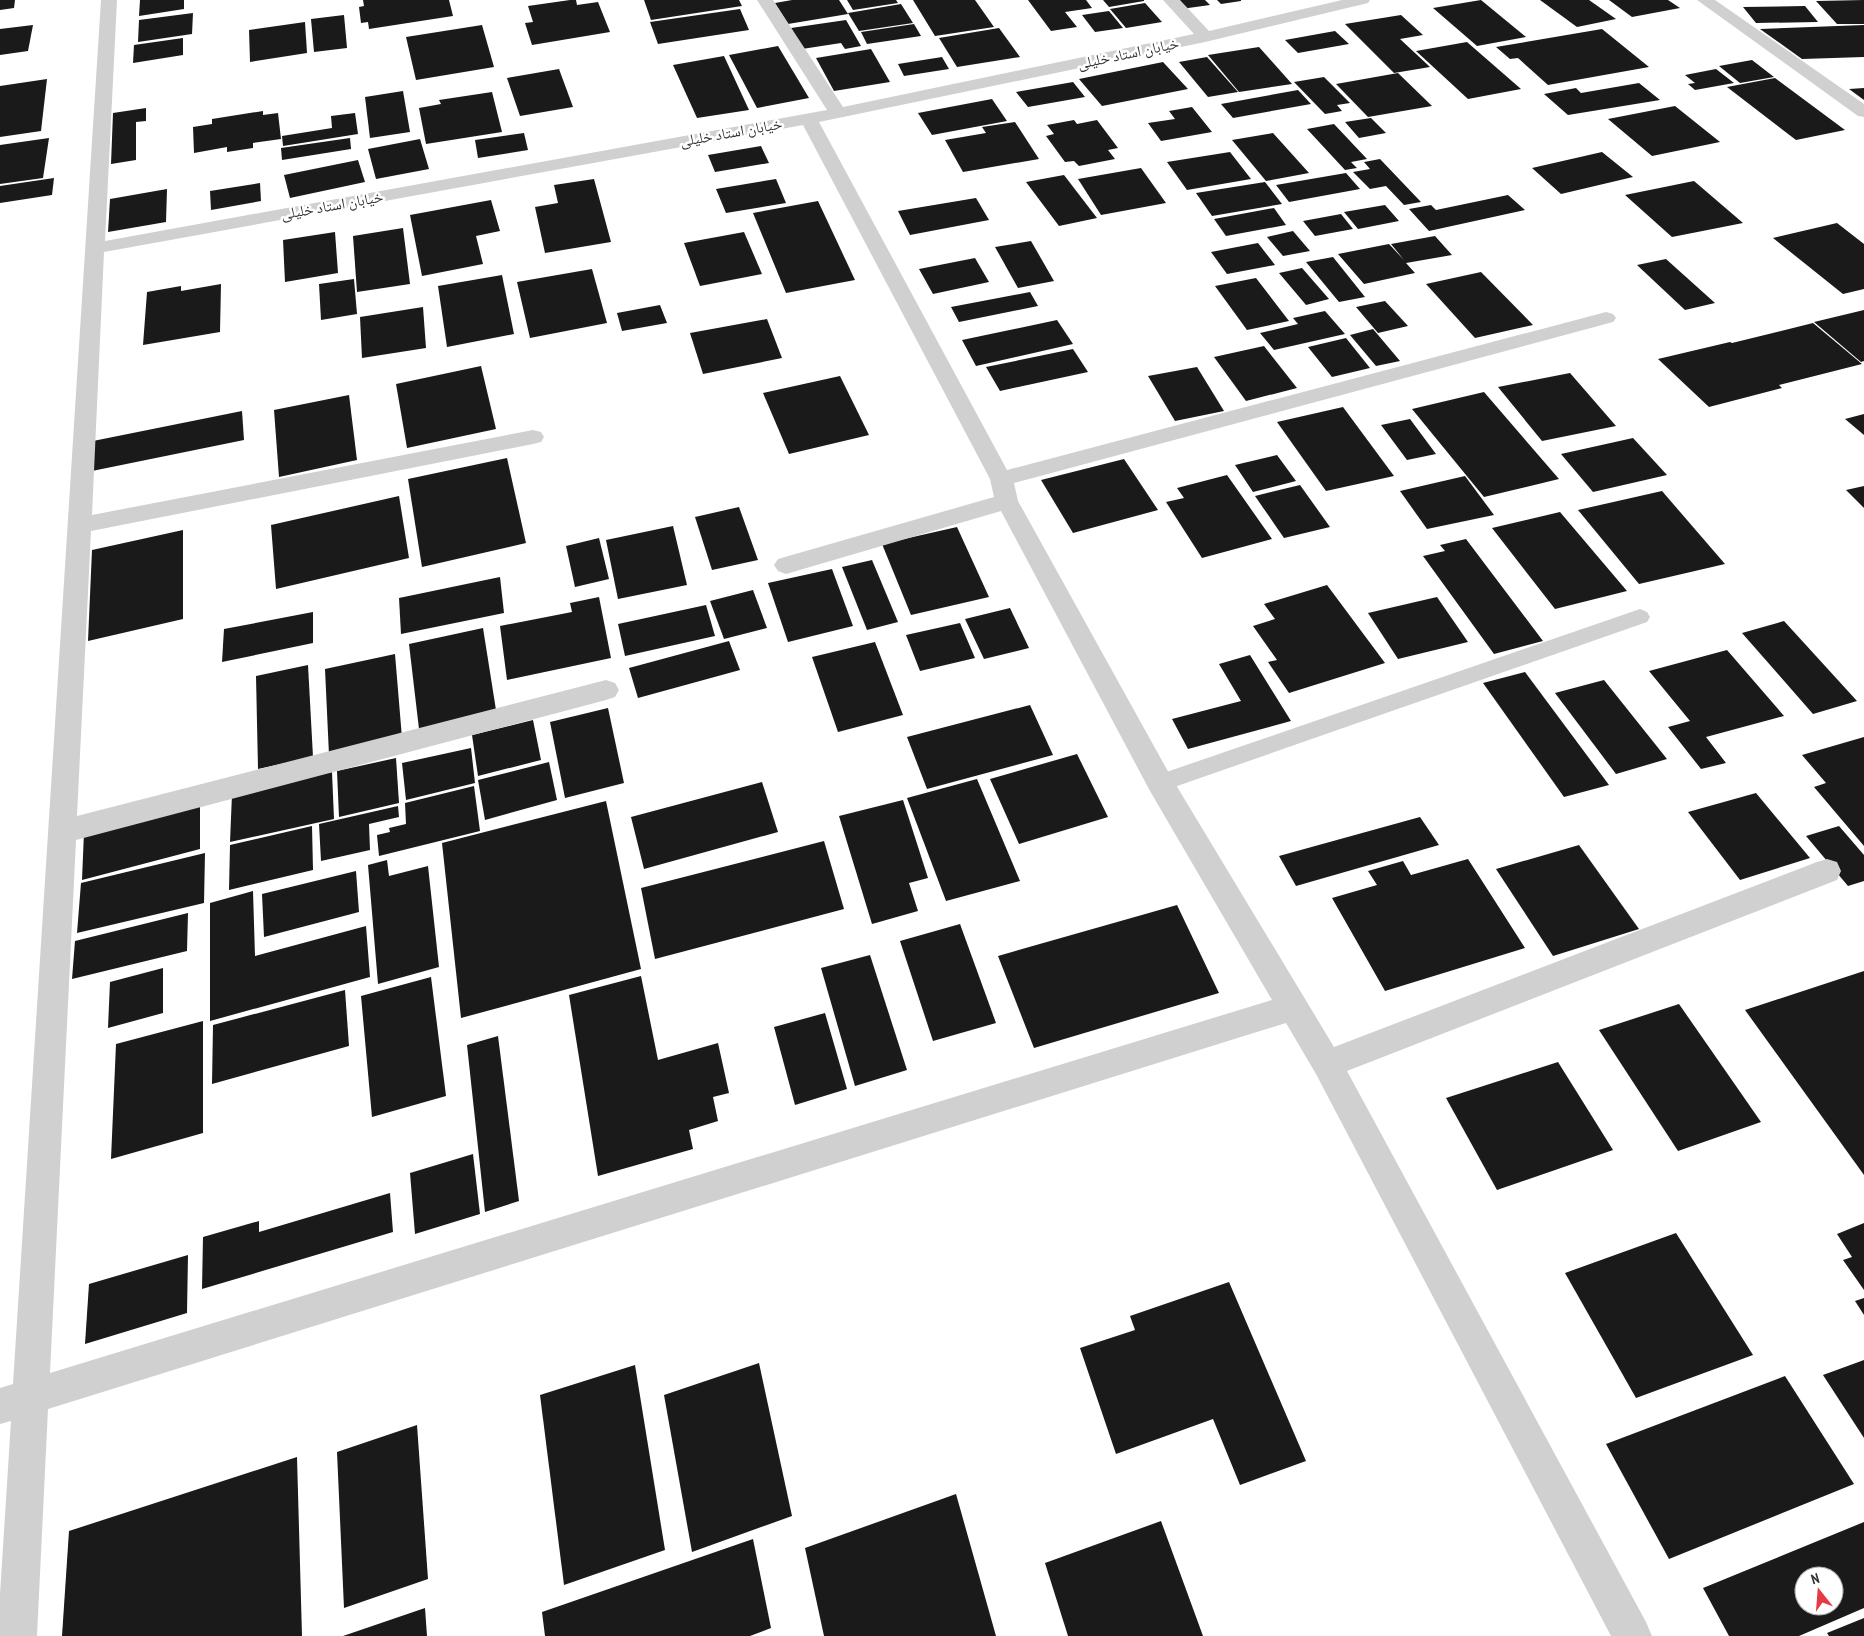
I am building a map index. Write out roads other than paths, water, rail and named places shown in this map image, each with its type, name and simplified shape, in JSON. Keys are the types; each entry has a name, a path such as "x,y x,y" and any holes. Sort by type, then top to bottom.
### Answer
{"street":[{"path":"16,1636 109,0"},
{"path":"765,0 838,113"},
{"path":"1171,0 1205,37"},
{"name":"خیابان استاد خلیلی","path":"96,248 838,113 1205,37 1362,0"},
{"path":"1705,0 1864,112"},
{"path":"808,118 1160,783 1327,1064 1632,1636"},
{"path":"786,566 1004,490 1606,318"},
{"path":"80,525 533,437"},
{"path":"61,832 606,690"},
{"path":"1327,1064 1827,871"},
{"path":"0,1406 1294,1007"}],"lane":[{"path":"1160,783 1640,617"}]}
